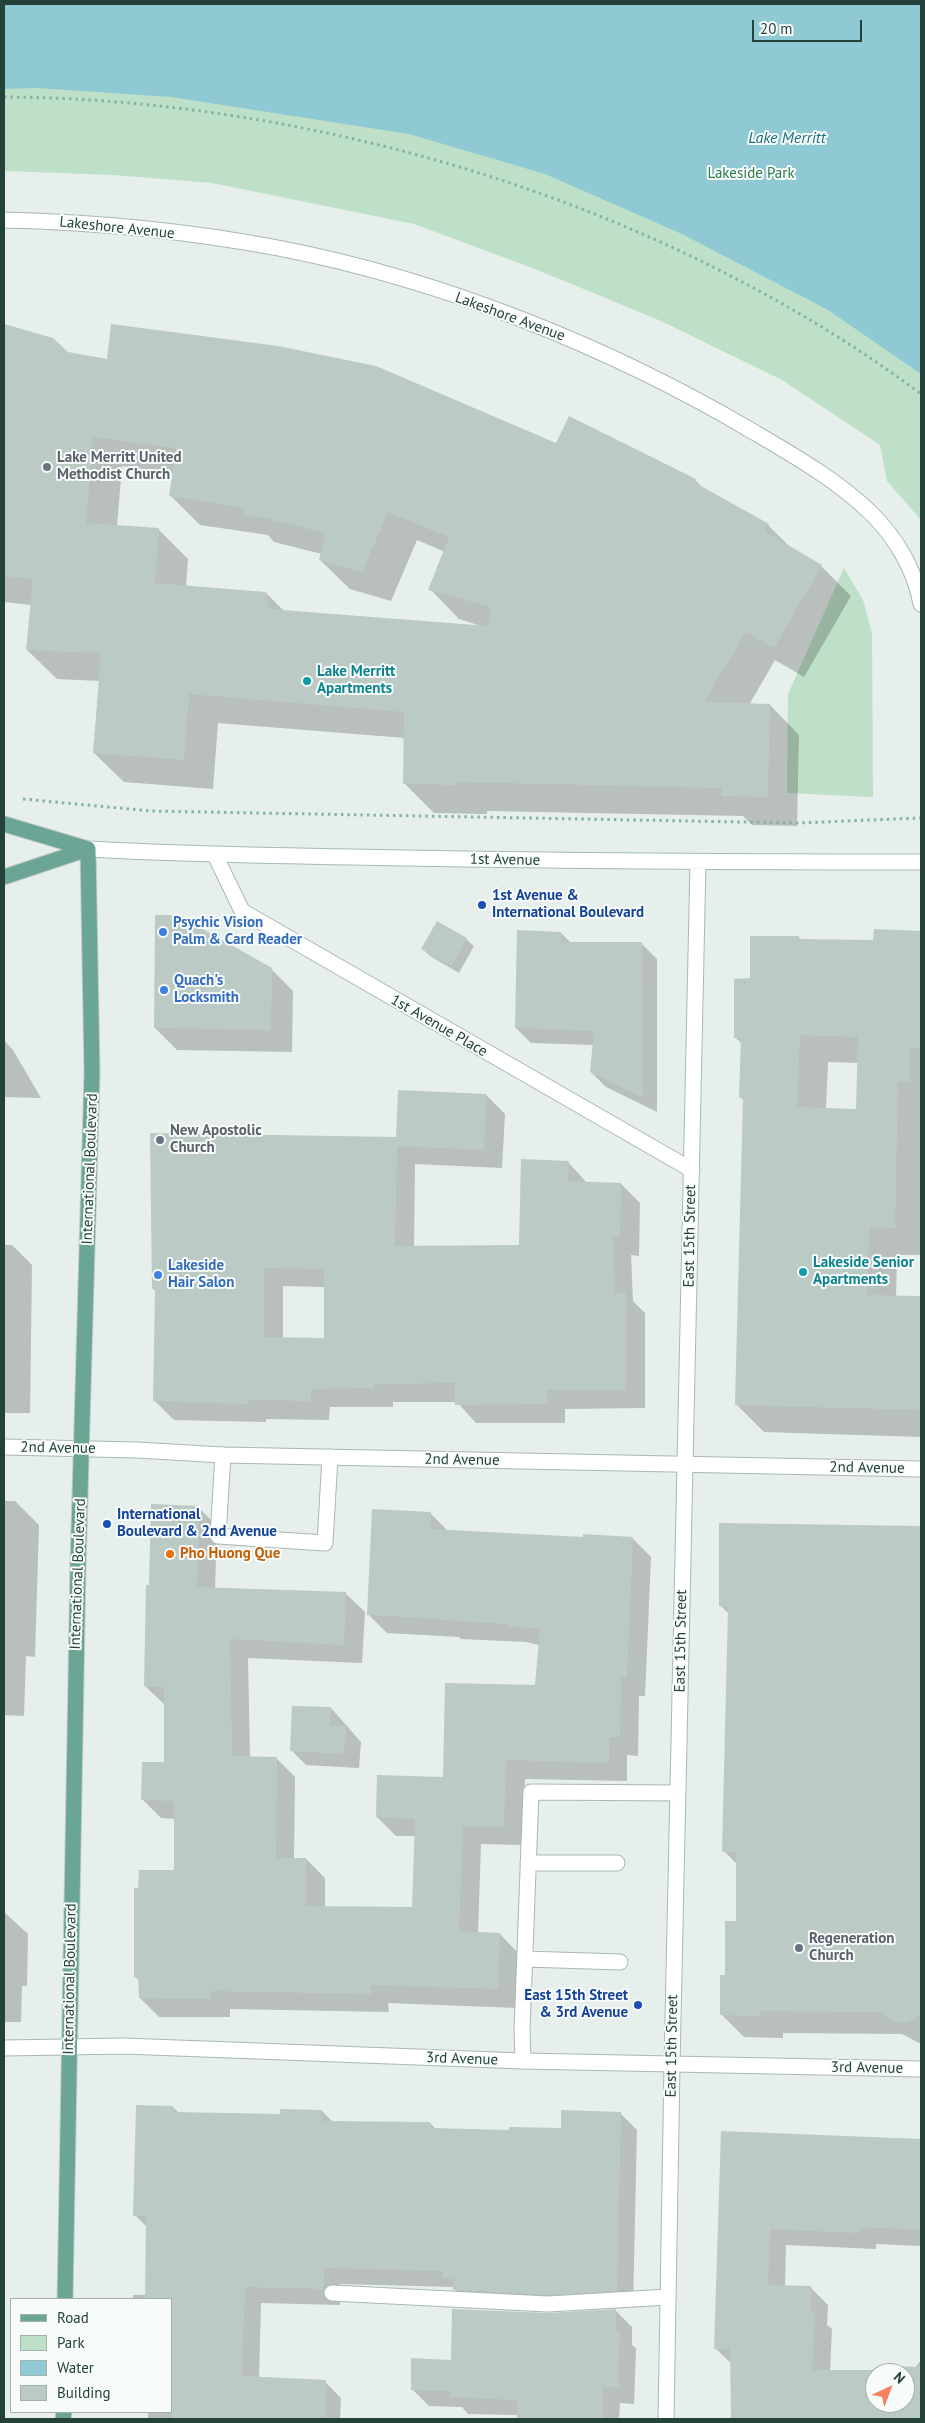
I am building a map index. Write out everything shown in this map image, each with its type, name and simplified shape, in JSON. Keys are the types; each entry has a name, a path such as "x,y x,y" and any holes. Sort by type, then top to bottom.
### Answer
{"main road":[{"name":"1st Avenue","path":"4,824 88,849"},
{"name":"1st Avenue","path":"4,877 88,849"},
{"name":"International Boulevard","path":"65,2298 68,2048 92,1072 88,849"}],"street":[{"name":"Lakeshore Avenue","path":"4,220 89,224 276,248 380,272 573,340 679,390 779,447 830,480 871,514 892,538 909,566 921,604"},
{"name":"1st Avenue","path":"88,849 215,855 698,862 921,862"},
{"name":"1st Avenue Place","path":"215,855 242,911 692,1170"},
{"name":"East 15th Street","path":"666,2419 677,1793 698,862"},
{"name":"2nd Avenue","path":"4,1447 223,1455 921,1469"},
{"path":"223,1455 218,1536 325,1543 330,1457"},
{"path":"523,2061 531,1792 677,1793"},
{"path":"528,1863 617,1863"},
{"path":"525,1959 620,1962"},
{"name":"3rd Avenue","path":"4,2048 149,2047 523,2061 921,2069"},
{"path":"332,2293 548,2304 668,2297"}],"path":[{"path":"4,97 60,98 155,104 275,122 423,156 502,180 664,244 757,291 833,335 921,394"},
{"path":"22,799 151,811 797,823 921,818"}],"green space":[{"name":"Lake Merritt","path":"4,4 921,4 921,520 887,481 880,445 782,380 661,321 535,269 414,224 212,183 114,175 4,171"},
{"path":"844,568 863,600 872,633 873,797 787,793 788,694"}],"water":[{"name":"Lake Merritt","path":"4,4 921,4 921,374 828,310 682,234 545,174 409,134 171,97 37,88 4,89"}],"building":[{"path":"4,324 53,338 68,352 107,359 111,324 278,346 376,366 556,443 569,416 696,479 694,482 769,524 764,531 822,565 774,648 746,632 704,702 770,704 768,797 721,796 722,788 458,782 458,785 403,784 404,712 189,694 184,760 93,753 101,653 26,650 33,579 4,576","holes":["93,437 176,448 169,496 244,508 243,513 326,533 319,560 362,572 388,512 449,537 428,590 491,607 488,626 269,609 266,592 155,583 159,528 86,523"]},
{"path":"155,915 178,915 272,968 271,1030 154,1028"},
{"path":"437,921 467,938 451,966 421,949"},
{"name":"Lakeside Senior Apartments","path":"874,929 921,931 921,1048 910,1048 910,1082 898,1081 895,1228 869,1227 867,1295 921,1296 921,1410 735,1405 743,1098 739,1097 741,1038 734,1038 734,979 750,978 750,936 799,936 799,939 873,940","holes":["800,1035 858,1037 856,1109 797,1107"]},
{"path":"517,930 561,932 561,942 642,942 643,1098 590,1072 594,1031 515,1028"},
{"path":"398,1090 486,1094 484,1150 397,1146 395,1246 519,1245 521,1159 569,1161 568,1181 621,1183 620,1237 613,1237 615,1293 626,1293 626,1390 547,1390 547,1404 455,1405 455,1383 374,1384 374,1388 311,1389 311,1401 248,1400 248,1404 153,1401 155,1289 152,1289 150,1133 396,1137","holes":["264,1268 324,1269 324,1338 264,1337"]},
{"path":"151,1504 199,1506 197,1587 346,1592 344,1645 230,1639 232,1756 277,1757 276,1858 306,1858 306,1906 412,1907 415,1819 376,1817 377,1775 443,1777 445,1683 535,1685 540,1629 508,1626 508,1624 367,1615 372,1509 431,1512 430,1529 583,1537 583,1534 633,1537 627,1678 621,1678 620,1737 609,1737 609,1763 506,1760 504,1827 463,1826 459,1931 500,1933 498,1989 370,1985 371,1994 211,1991 211,1999 139,1998 138,1977 134,1977 134,1888 138,1888 139,1870 174,1870 174,1801 141,1800 142,1762 164,1762 164,1687 144,1686 146,1585 149,1585"},
{"path":"719,1523 921,1526 921,2014 908,2022 899,2023 879,2012 761,2011 760,2016 720,2015 720,1975 725,1975 725,1921 736,1921 736,1852 722,1852 728,1607 719,1606"},
{"path":"292,1706 331,1707 330,1725 346,1726 344,1754 290,1751"},
{"path":"136,2105 173,2106 174,2112 280,2114 280,2109 322,2110 322,2121 430,2122 431,2128 509,2130 509,2127 561,2128 561,2110 621,2112 617,2291 548,2295 453,2290 453,2279 443,2278 443,2271 324,2268 324,2289 245,2287 242,2376 326,2380 326,2419 171,2419 172,2298 145,2298 146,2216 133,2216"},
{"path":"721,2131 921,2139 921,2230 860,2227 859,2233 770,2229 768,2285 811,2286 811,2311 815,2311 812,2370 865,2370 865,2413 915,2413 915,2367 921,2367 921,2419 731,2419 730,2349 714,2349"},
{"path":"452,2309 548,2313 616,2309 616,2330 620,2331 618,2387 603,2387 603,2419 517,2419 517,2400 450,2397 451,2391 411,2390 411,2358 451,2360"}],"place":[{"name":"Lake Merritt United Methodist Church","path":"47,467"},
{"name":"Lake Merritt Apartments","path":"307,681"},
{"name":"1st Avenue & International Boulevard","path":"482,905"},
{"name":"Psychic Vision Palm & Card Reader","path":"163,932"},
{"name":"Quach's Locksmith","path":"164,990"},
{"name":"New Apostolic Church","path":"160,1140"},
{"name":"Lakeside Senior Apartments","path":"803,1272"},
{"name":"Lakeside Hair Salon","path":"158,1275"},
{"name":"International Boulevard & 2nd Avenue","path":"107,1524"},
{"name":"Pho Huong Que","path":"170,1554"},
{"name":"Regeneration Church","path":"799,1948"},
{"name":"East 15th Street & 3rd Avenue","path":"638,2005"}],"park label":[{"name":"Lakeside Park","path":"751,174"}]}
